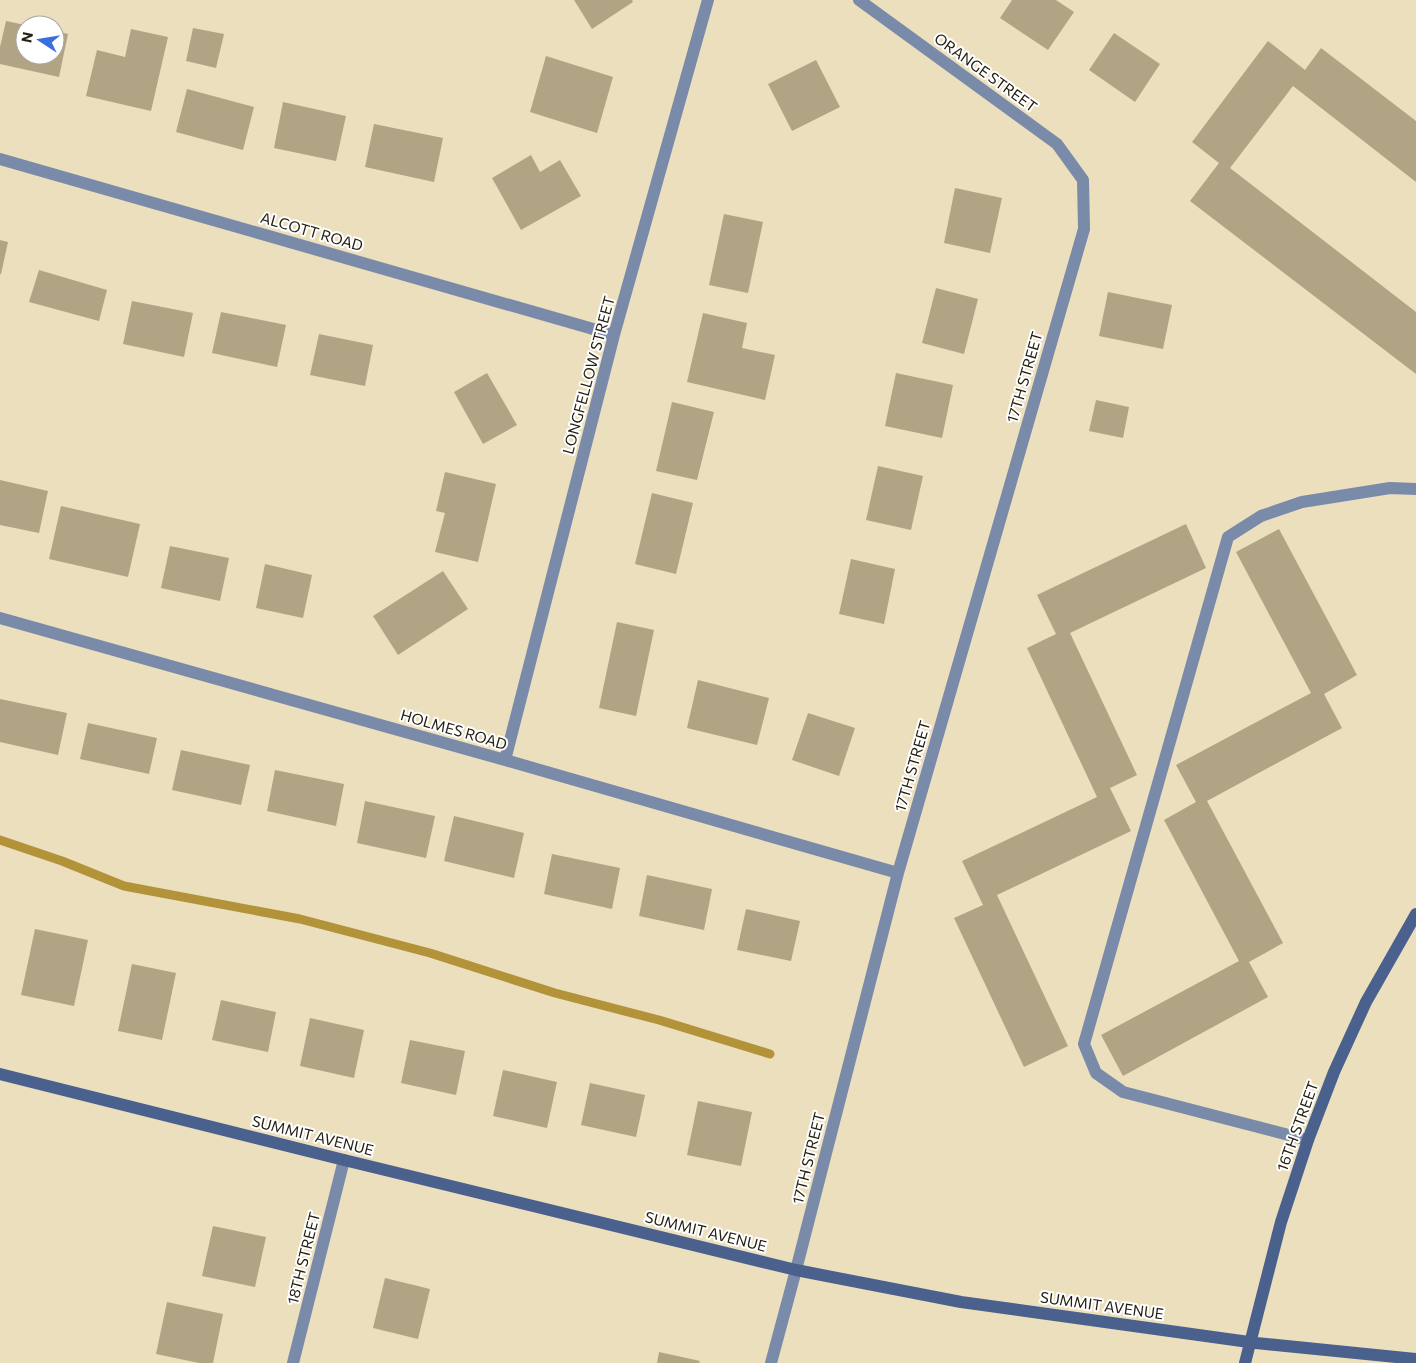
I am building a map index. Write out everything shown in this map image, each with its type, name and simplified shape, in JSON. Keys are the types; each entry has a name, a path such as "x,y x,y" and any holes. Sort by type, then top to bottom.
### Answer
{"main road":[{"name":"16TH STREET","path":"1245,1363 1281,1222 1308,1140 1334,1072 1366,1002 1416,914"},
{"name":"SUMMIT AVENUE","path":"0,1074 796,1270 961,1302 1250,1342 1416,1359"}],"street":[{"name":"LONGFELLOW STREET","path":"505,760 614,335 708,0"},
{"name":"ORANGE STREET","path":"859,0 1057,144 1083,180"},
{"name":"ALCOTT ROAD","path":"0,159 614,335"},
{"name":"17TH STREET","path":"771,1363 898,873 1084,229 1083,180"},
{"path":"1308,1140 1123,1092 1096,1073 1084,1044 1228,537 1261,516 1302,502 1390,488 1416,489"},
{"name":"HOLMES ROAD","path":"0,618 898,873"},
{"name":"18TH STREET","path":"293,1363 344,1160"}],"building":[{"path":"574,0 632,0 633,2 592,29"},
{"path":"1012,0 1056,0 1074,12 1048,50 1000,18"},
{"path":"6,21 15,23 15,65 62,65 59,77 0,64 0,47"},
{"path":"193,28 224,34 216,68 186,61"},
{"path":"131,29 168,37 151,111 86,96 97,50 125,57"},
{"path":"65,33 68,34 65,48"},
{"path":"1114,33 1160,64 1135,102 1089,70"},
{"path":"1268,41 1305,70 1321,48 1416,121 1416,182 1293,86 1230,168 1416,312 1416,374 1190,201 1219,163 1192,142"},
{"path":"546,56 613,77 597,133 530,112"},
{"path":"816,60 840,107 792,131 768,84"},
{"path":"187,89 254,107 243,150 176,132"},
{"path":"283,102 346,116 336,161 274,148"},
{"path":"374,124 443,138 434,182 365,167"},
{"path":"531,155 540,172 560,160 581,196 521,230 492,178"},
{"path":"955,188 1002,198 990,253 944,243"},
{"path":"724,214 763,222 748,293 709,285"},
{"path":"0,240 8,242 1,274 0,274"},
{"path":"39,270 107,290 99,321 29,302"},
{"path":"936,288 978,299 964,354 922,343"},
{"path":"1108,292 1172,305 1163,349 1099,336"},
{"path":"132,301 193,313 184,357 123,344"},
{"path":"221,312 286,325 277,367 212,353"},
{"path":"703,313 747,323 742,348 775,355 765,400 687,382"},
{"path":"319,334 373,345 365,386 310,375"},
{"path":"487,373 517,425 483,444 454,392"},
{"path":"896,373 953,385 942,438 885,426"},
{"path":"1096,400 1129,407 1123,438 1089,431"},
{"path":"672,402 714,412 697,480 656,471"},
{"path":"878,466 923,476 911,530 866,520"},
{"path":"445,472 496,484 478,562 435,552 445,513 436,511"},
{"path":"0,480 48,491 39,533 0,525"},
{"path":"652,493 693,503 676,574 635,564"},
{"path":"61,506 140,524 128,577 49,559"},
{"path":"1186,524 1206,568 1070,633 1137,775 1110,788 1131,831 997,895 1068,1046 1024,1067 954,918 983,905 962,861 1097,797 1027,648 1056,634 1037,595"},
{"path":"1279,529 1357,675 1324,694 1342,728 1207,801 1283,943 1249,962 1268,997 1123,1076 1101,1035 1239,961 1164,820 1196,802 1176,765 1311,693 1236,552"},
{"path":"170,546 229,558 220,601 161,588"},
{"path":"851,559 895,569 884,624 839,614"},
{"path":"265,564 312,575 303,618 256,608"},
{"path":"443,571 468,609 398,655 373,616"},
{"path":"617,622 654,630 636,716 599,708"},
{"path":"698,680 769,698 757,745 687,728"},
{"path":"0,699 67,713 58,755 0,742"},
{"path":"808,713 855,728 839,776 792,760"},
{"path":"88,723 157,738 149,774 80,759"},
{"path":"181,750 250,765 241,805 172,790"},
{"path":"275,770 344,784 336,826 267,811"},
{"path":"365,801 435,816 426,858 357,843"},
{"path":"454,816 524,833 514,878 444,861"},
{"path":"552,854 620,868 612,909 544,894"},
{"path":"647,875 712,889 704,930 639,916"},
{"path":"746,909 800,921 791,961 737,950"},
{"path":"35,929 88,940 74,1006 21,995"},
{"path":"132,964 176,973 162,1040 118,1031"},
{"path":"221,1000 276,1012 268,1052 212,1040"},
{"path":"310,1018 364,1030 354,1078 300,1066"},
{"path":"410,1040 465,1051 456,1095 401,1083"},
{"path":"503,1070 557,1082 547,1128 493,1116"},
{"path":"590,1083 645,1095 636,1137 581,1125"},
{"path":"698,1101 752,1112 741,1166 687,1155"},
{"path":"213,1226 266,1237 255,1287 202,1276"},
{"path":"385,1278 430,1289 418,1339 373,1328"},
{"path":"167,1302 223,1314 213,1363 199,1363 156,1354"},
{"path":"659,1352 700,1361 699,1363 657,1363"}],"waterway":[{"path":"0,840 62,861 124,886 300,919 430,953 555,993 659,1020 770,1054"}]}
